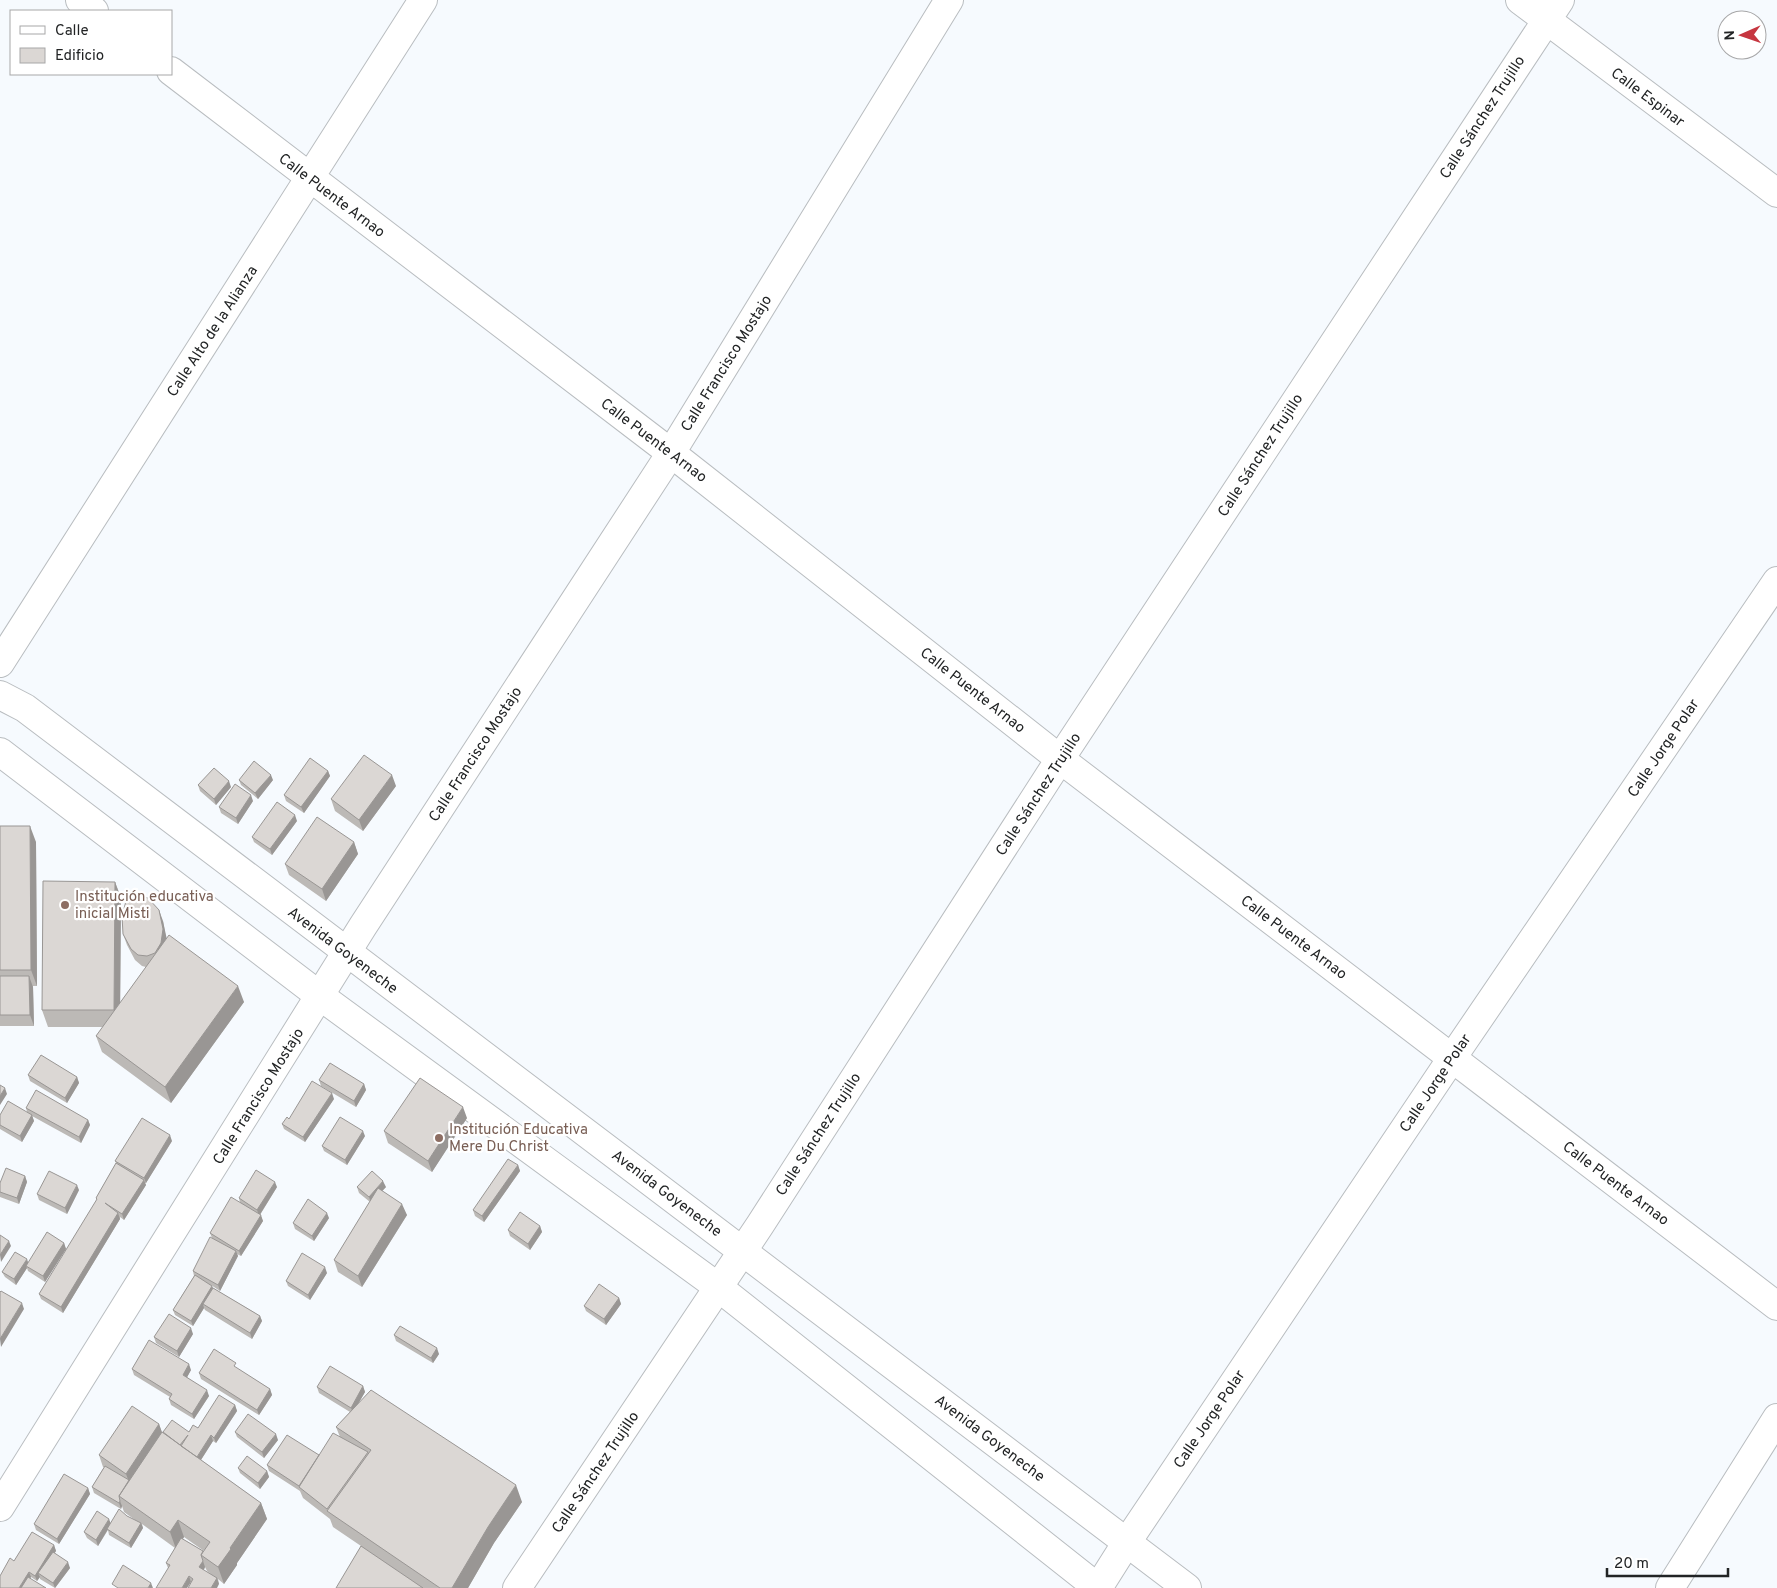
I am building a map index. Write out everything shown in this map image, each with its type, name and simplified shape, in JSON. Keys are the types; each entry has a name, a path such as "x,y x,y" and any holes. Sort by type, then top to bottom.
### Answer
{"street":[{"path":"80,0 93,10"},
{"name":"Calle Alto de la Alianza","path":"0,662 423,0"},
{"name":"Calle Francisco Mostajo","path":"0,1507 346,953 671,452 949,0"},
{"name":"Calle Espinar","path":"1520,0 1553,10 1777,193"},
{"name":"Calle Sánchez Trujillo","path":"517,1588 743,1250 1060,759 1553,10"},
{"name":"Calle Puente Arnao","path":"172,72 671,452 1060,759 1777,1306"},
{"name":"Calle Jorge Polar","path":"1098,1588 1452,1058 1777,581"},
{"name":"Avenida Goyeneche","path":"0,695 25,708 346,953 743,1250 1187,1588"},
{"path":"0,752 320,996 718,1288 1098,1588"},
{"path":"1670,1588 1777,1418"}],"building":[{"path":"364,755 392,775 359,820 331,799"},
{"path":"310,758 328,771 301,807 284,795"},
{"path":"254,761 271,775 255,793 239,780"},
{"path":"214,768 229,781 214,799 198,785"},
{"path":"235,784 251,795 236,818 219,807"},
{"path":"277,802 295,815 270,849 252,837"},
{"path":"317,817 354,842 322,889 285,864"},
{"path":"0,826 30,826 31,970 0,970"},
{"path":"43,881 115,882 114,1010 42,1010"},
{"path":"133,895 148,898 159,910 163,929 161,943 155,953 147,956 138,955 131,949 123,934 122,916 126,901"},
{"path":"169,935 238,986 165,1087 96,1036"},
{"path":"0,976 29,976 30,1015 0,1015"},
{"path":"41,1055 77,1077 65,1098 28,1075"},
{"path":"330,1063 364,1084 354,1101 319,1080"},
{"path":"420,1078 463,1107 428,1161 384,1131"},
{"path":"312,1081 332,1093 303,1137 282,1124 287,1117 289,1119"},
{"path":"0,1085 5,1088 0,1096"},
{"path":"36,1090 88,1120 79,1137 26,1108"},
{"path":"8,1101 32,1115 20,1136 0,1125 0,1115"},
{"path":"340,1117 363,1131 345,1160 322,1146"},
{"path":"142,1118 170,1135 144,1178 115,1161"},
{"path":"508,1159 518,1165 482,1216 473,1210"},
{"path":"116,1163 144,1180 122,1214 105,1203 118,1213 61,1307 39,1294 97,1199"},
{"path":"6,1168 25,1176 17,1198 0,1192 0,1183"},
{"path":"256,1170 275,1182 257,1210 239,1198"},
{"path":"49,1171 77,1185 65,1208 37,1194"},
{"path":"372,1171 383,1181 369,1197 357,1187"},
{"path":"378,1188 402,1204 358,1276 334,1260"},
{"path":"231,1197 261,1215 239,1251 210,1233"},
{"path":"308,1199 327,1213 312,1236 293,1223"},
{"path":"520,1212 540,1226 528,1244 508,1230"},
{"path":"47,1232 64,1243 43,1276 26,1266"},
{"path":"0,1235 9,1241 0,1255"},
{"path":"210,1237 236,1251 218,1285 193,1271"},
{"path":"15,1252 27,1259 14,1279 2,1272"},
{"path":"302,1253 325,1267 308,1295 286,1281"},
{"path":"195,1275 212,1286 191,1321 173,1310"},
{"path":"599,1284 619,1298 604,1319 584,1306"},
{"path":"213,1288 260,1316 250,1333 203,1304"},
{"path":"0,1292 22,1303 0,1339"},
{"path":"169,1314 191,1328 177,1351 154,1337"},
{"path":"400,1326 437,1348 431,1358 394,1335"},
{"path":"149,1340 189,1364 183,1375 207,1390 192,1414 169,1399 172,1394 132,1369"},
{"path":"214,1349 236,1363 234,1366 270,1389 257,1410 199,1373"},
{"path":"330,1366 363,1386 351,1408 317,1387"},
{"path":"371,1390 516,1485 488,1527 452,1588 440,1588 327,1511 371,1450 336,1427"},
{"path":"219,1395 235,1405 214,1438 211,1435 197,1457 181,1446 188,1435 180,1445 163,1432 172,1420 189,1432 193,1425 198,1428"},
{"path":"132,1406 159,1424 126,1474 99,1455"},
{"path":"248,1414 276,1434 262,1452 235,1432"},
{"path":"162,1432 261,1503 218,1567 201,1555 210,1542 178,1520 170,1532 119,1496"},
{"path":"333,1433 368,1452 327,1509 299,1487"},
{"path":"287,1435 319,1455 299,1486 267,1465"},
{"path":"247,1456 267,1471 258,1483 238,1468"},
{"path":"105,1466 129,1480 119,1496 119,1503 92,1487"},
{"path":"64,1474 88,1488 57,1539 34,1524"},
{"path":"119,1509 127,1516 141,1523 129,1543 107,1529"},
{"path":"97,1511 109,1519 96,1540 84,1532"},
{"path":"32,1532 54,1545 35,1576 29,1572 19,1588 0,1588 0,1576 10,1558 14,1561"},
{"path":"181,1538 203,1551 201,1555 203,1561 199,1567 217,1578 211,1588 188,1588 193,1579 189,1576 182,1588 156,1588 170,1565 166,1563"},
{"path":"361,1546 423,1588 336,1588"},
{"path":"53,1552 68,1562 53,1583 38,1573"},
{"path":"123,1565 151,1583 148,1588 118,1588 112,1584"},
{"path":"28,1577 46,1588 21,1588"}],"place":[{"name":"Institución educativa inicial Misti","path":"65,905"},
{"name":"Institución Educativa Mere Du Christ","path":"439,1138"}]}
